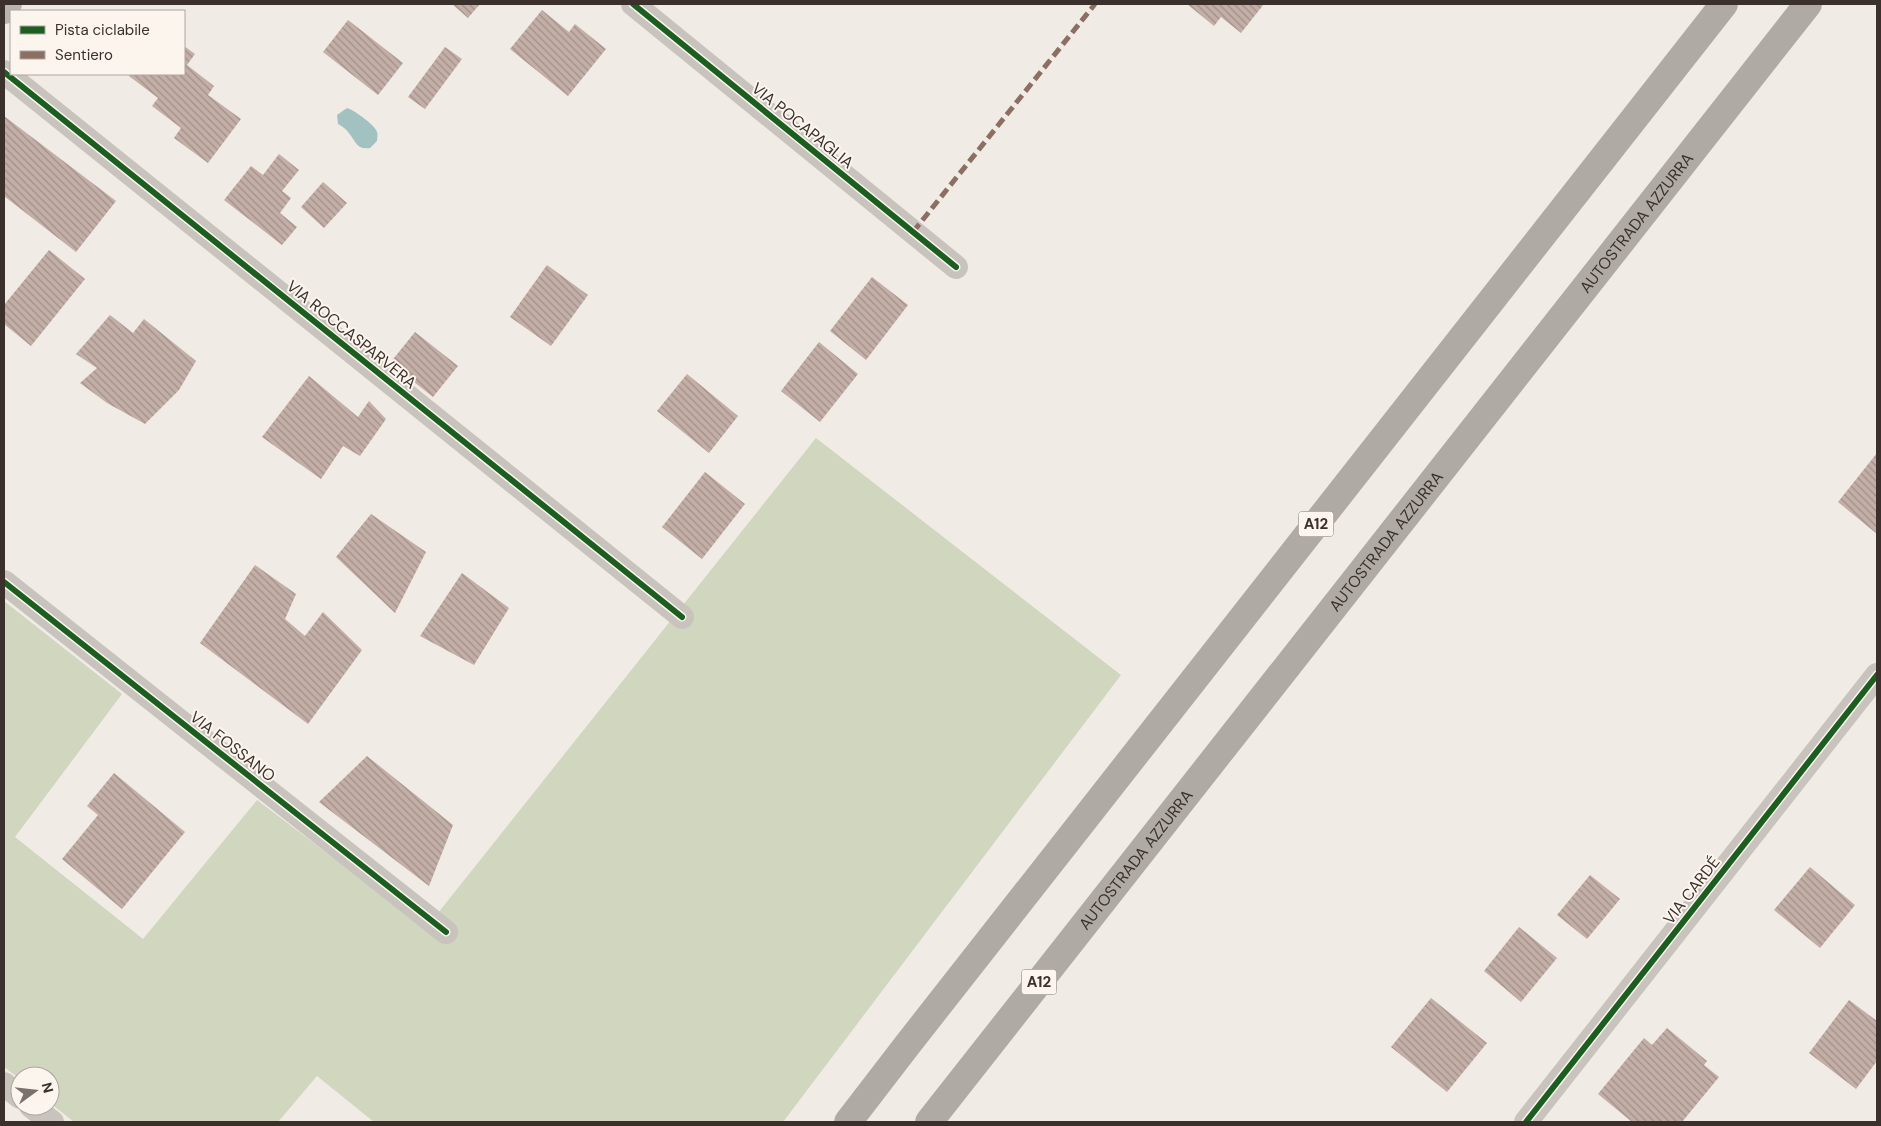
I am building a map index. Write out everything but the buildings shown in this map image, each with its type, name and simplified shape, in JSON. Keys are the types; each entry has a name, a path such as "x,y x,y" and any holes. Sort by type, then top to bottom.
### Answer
{"highway":[{"name":"A12","path":"908,1044 1724,4"},
{"name":"AUTOSTRADA AZZURRA","path":"928,1122 1808,4"},
{"path":"841,1122 908,1044"},
{"path":"848,1122 908,1044"}],"street":[{"path":"4,10 8,4"},
{"name":"VIA POCAPAGLIA","path":"633,4 956,267"},
{"name":"VIA ROCCASPARVERA","path":"4,72 682,617"},
{"name":"VIA FOSSANO","path":"4,582 446,932"},
{"name":"VIA CARDÉ","path":"1526,1122 1877,675"}],"green space":[{"path":"816,438 1121,675 783,1122 374,1122 317,1076 278,1122 74,1122 60,1111 60,1066 10,1066 10,1072 4,1067 4,601 122,694 15,837 143,939 257,800 426,928"}],"water":[{"path":"347,108 364,118 375,129 377,141 370,148 359,146 346,130 338,124 337,115"}],"marked path":[{"path":"913,232 1095,4"}],"cycle path":[{"path":"633,4 956,267"},
{"path":"4,72 682,617"},
{"path":"4,582 446,932"},
{"path":"1526,1122 1877,675"}]}
